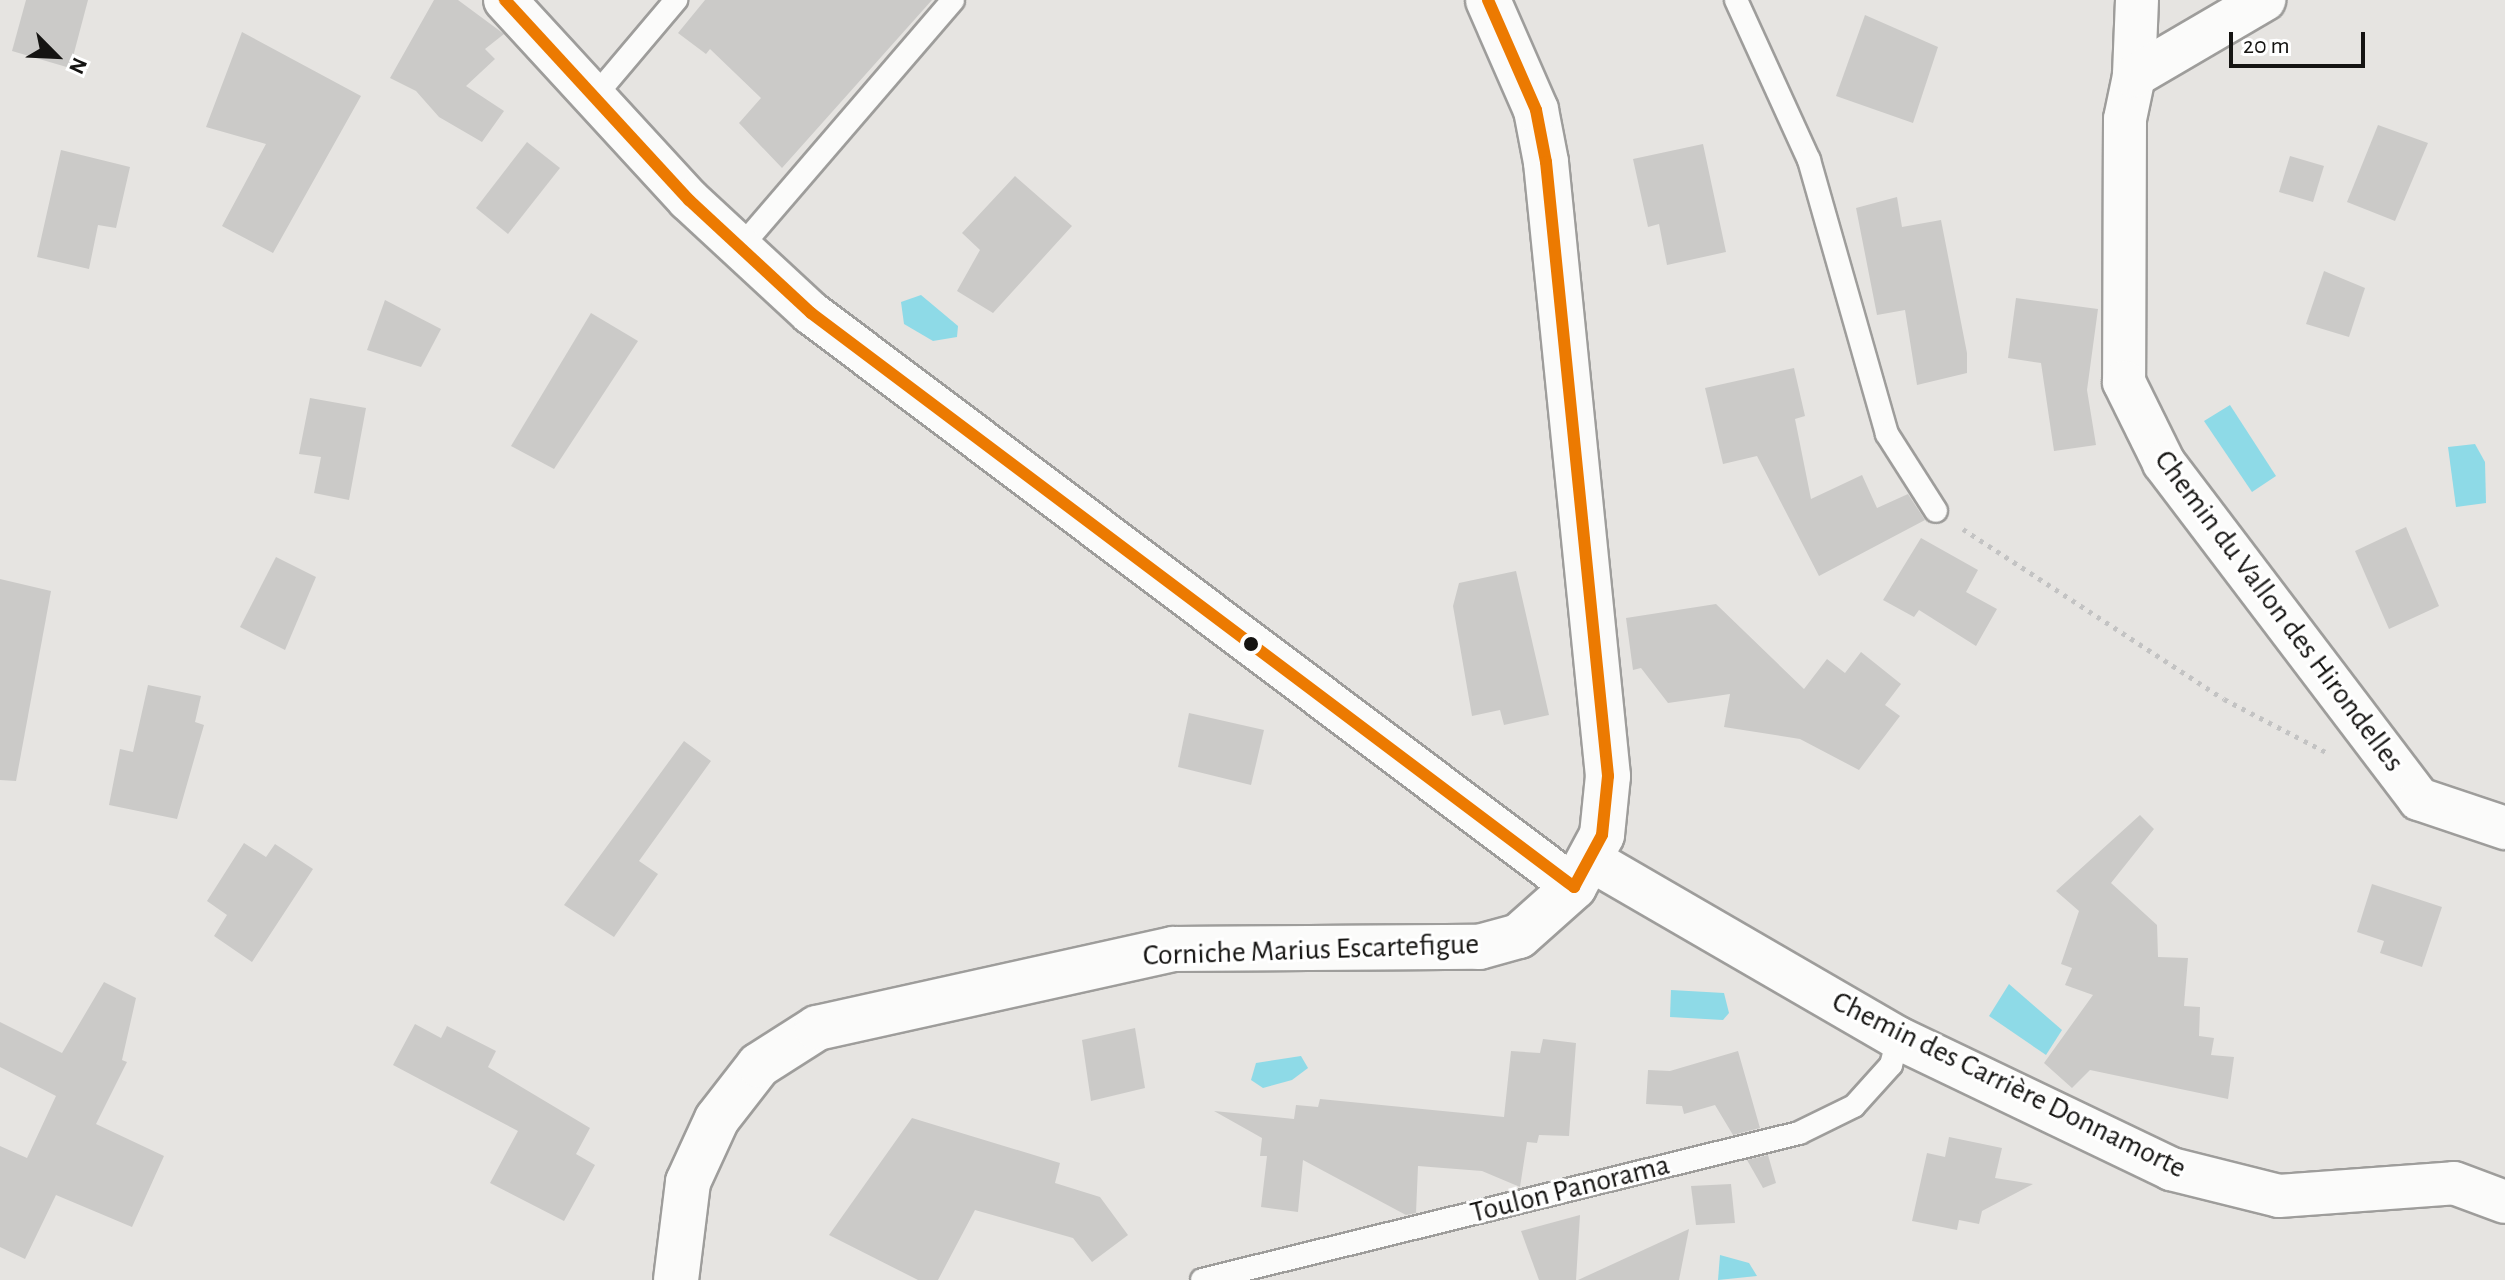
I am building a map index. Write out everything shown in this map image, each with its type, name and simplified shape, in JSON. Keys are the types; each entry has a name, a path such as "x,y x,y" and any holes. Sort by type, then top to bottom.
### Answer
{"main road":[{"path":"1488,0 1536,110 1546,162 1608,776 1602,835 1583,873"},
{"name":"Corniche Marius Escartefigue","path":"676,1280 688,1182 717,1119 759,1065 817,1028 1173,949 1479,947 1519,936 1583,873"}],"street":[{"name":"Chemin des Carrière Donnamorte","path":"505,0 739,249 811,313 1583,873 1898,1038 2171,1169 2279,1196 2454,1183 2505,1202"},
{"name":"Chemin du Vallon des Hirondelles","path":"2137,0 2134,76 2125,119 2124,382 2157,450 2419,799 2505,828"},
{"path":"2134,76 2264,0"}],"lane":[{"path":"595,96 676,0"},
{"path":"739,249 953,0"},
{"path":"1736,0 1809,160 1887,434 1936,511"},
{"name":"Toulon Panorama","path":"1202,1280 1799,1133 1854,1106 1891,1065 1898,1038"}],"path":[{"path":"1936,511 2224,699 2335,756"}],"water":[{"path":"921,295 958,326 957,337 933,341 904,324 901,302"},
{"path":"2230,405 2276,476 2252,492 2204,421"},
{"path":"2475,444 2485,462 2486,503 2456,507 2448,447"},
{"path":"2009,984 2062,1030 2046,1055 1989,1016"},
{"path":"1671,990 1724,993 1729,1013 1723,1020 1670,1017"},
{"path":"1301,1056 1308,1068 1292,1080 1263,1088 1251,1080 1256,1063"},
{"path":"1720,1255 1749,1263 1757,1276 1718,1280"}],"building":[{"path":"26,0 88,0 70,68 12,51"},
{"path":"434,0 458,0 504,34 485,49 495,59 466,86 504,111 482,142 439,117 416,91 390,78"},
{"path":"705,0 932,0 782,168 739,123 761,98 710,49 706,54 678,33"},
{"path":"1865,15 1938,47 1913,123 1836,96"},
{"path":"242,32 361,96 273,253 222,226 266,144 206,127"},
{"path":"2378,125 2428,143 2395,221 2347,202"},
{"path":"527,142 560,168 508,234 476,208"},
{"path":"1703,144 1726,252 1667,265 1659,224 1648,227 1633,159"},
{"path":"61,150 130,167 116,228 98,225 89,269 37,257"},
{"path":"2290,156 2324,166 2313,202 2279,192"},
{"path":"1015,176 1072,226 993,313 957,291 980,250 962,233"},
{"path":"1897,197 1902,227 1941,220 1967,353 1967,373 1917,385 1905,310 1877,315 1856,208"},
{"path":"2324,271 2365,288 2349,337 2306,324"},
{"path":"2016,298 2098,309 2087,390 2096,445 2054,451 2041,363 2008,358"},
{"path":"385,300 441,329 421,367 367,350"},
{"path":"591,313 638,341 554,469 511,446"},
{"path":"1794,368 1805,416 1795,419 1811,499 1862,475 1877,508 1908,494 1925,520 1819,576 1757,456 1723,464 1705,388"},
{"path":"310,398 366,408 349,500 314,493 321,457 299,454"},
{"path":"2406,527 2439,606 2389,629 2355,551"},
{"path":"1921,538 1978,570 1966,592 1997,609 1976,646 1919,610 1914,617 1883,600"},
{"path":"276,557 316,577 285,650 240,627"},
{"path":"1516,571 1549,715 1504,725 1500,710 1472,716 1453,606 1459,583"},
{"path":"0,579 51,591 16,781 0,780"},
{"path":"1716,604 1804,689 1827,659 1845,673 1861,652 1901,684 1885,705 1900,716 1859,770 1800,739 1724,727 1730,694 1668,703 1641,668 1633,670 1626,618"},
{"path":"148,685 201,696 195,722 204,725 177,819 109,805 120,749 133,752"},
{"path":"1189,713 1264,730 1251,785 1178,767"},
{"path":"684,741 711,761 639,861 658,874 614,937 564,905"},
{"path":"2140,815 2154,829 2111,883 2157,925 2158,957 2188,958 2184,1006 2200,1007 2199,1036 2214,1038 2211,1055 2234,1057 2228,1099 2090,1070 2072,1088 2044,1063 2093,995 2065,985 2072,968 2061,964 2079,911 2056,891"},
{"path":"244,843 266,857 275,844 313,869 252,962 214,936 227,915 207,901"},
{"path":"2372,884 2442,907 2422,967 2380,953 2384,941 2357,932"},
{"path":"104,982 136,998 122,1060 127,1062 96,1124 164,1156 132,1227 56,1195 25,1259 0,1247 0,1146 27,1158 56,1096 0,1067 0,1022 62,1053"},
{"path":"415,1024 441,1038 447,1026 496,1051 488,1067 590,1128 576,1154 595,1165 564,1221 490,1183 518,1131 393,1065"},
{"path":"1135,1028 1145,1088 1091,1101 1082,1040"},
{"path":"1543,1039 1576,1043 1569,1136 1539,1135 1537,1143 1527,1142 1520,1187 1482,1171 1418,1166 1416,1213 1406,1215 1303,1160 1298,1212 1261,1207 1267,1156 1260,1156 1262,1138 1214,1111 1294,1119 1296,1105 1318,1107 1320,1099 1504,1117 1511,1051 1540,1053"},
{"path":"1738,1051 1760,1128 1733,1135 1715,1105 1684,1114 1682,1106 1646,1104 1648,1070 1670,1071"},
{"path":"912,1118 1060,1163 1055,1183 1100,1197 1128,1235 1092,1262 1073,1238 975,1210 938,1280 918,1280 829,1235"},
{"path":"1949,1137 2002,1148 1995,1178 2033,1184 1982,1211 1979,1224 1959,1220 1957,1230 1912,1221 1927,1153 1945,1157"},
{"path":"1768,1155 1776,1183 1763,1188 1747,1160"},
{"path":"1731,1184 1735,1223 1696,1225 1691,1186"},
{"path":"1580,1215 1576,1280 1539,1280 1521,1231"},
{"path":"1689,1229 1679,1280 1578,1280"}],"transit line":[{"name":"20","path":"505,0 689,200 811,313 1574,887"},
{"name":"20","path":"1488,0 1536,110 1546,162 1608,776 1602,835 1574,887"}]}
